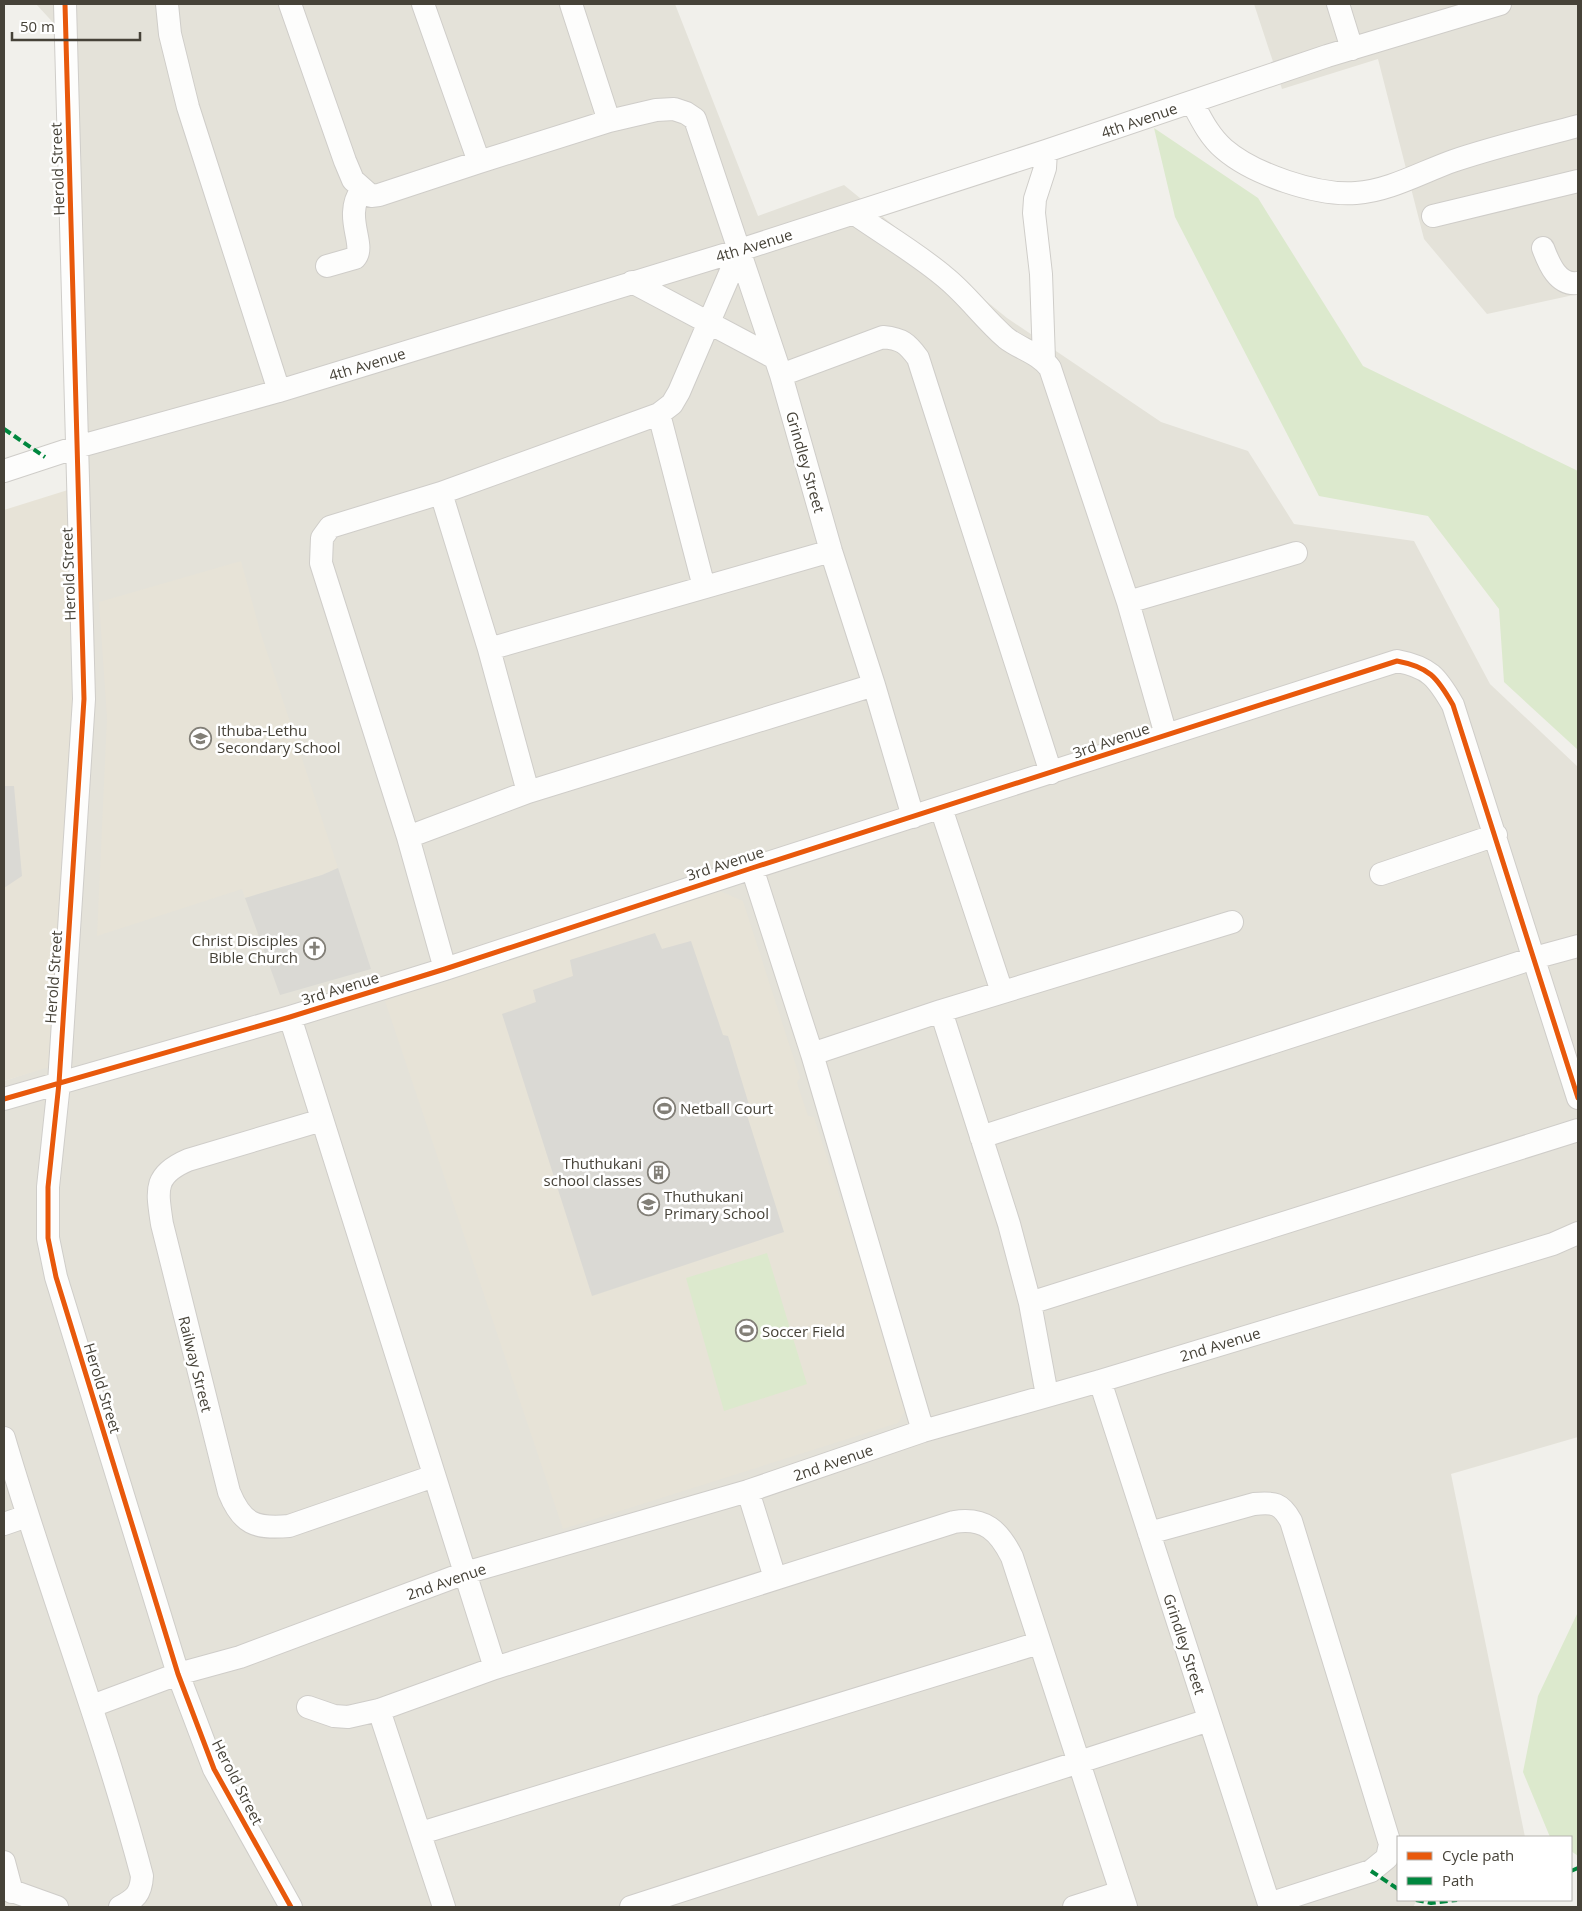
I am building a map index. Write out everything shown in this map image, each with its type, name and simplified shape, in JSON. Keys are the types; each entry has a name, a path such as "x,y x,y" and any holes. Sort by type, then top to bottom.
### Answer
{"street":[{"path":"167,4 170,34 188,107 279,391"},
{"path":"290,4 353,180 371,196 609,121 571,4"},
{"path":"422,4 479,162"},
{"path":"1338,4 1352,49"},
{"name":"4th Avenue","path":"4,470 77,447 279,391 740,250 855,214 1352,49 1500,4"},
{"name":"Herold Street","path":"64,5 84,699 59,1083 50,1150 48,1238 56,1277 178,1674 214,1769 291,1907"},
{"path":"1192,102 1206,130 1224,149 1279,180 1333,192 1356,193 1378,188 1455,160 1578,126"},
{"name":"Grindley Street","path":"609,121 656,110 674,109 686,113 695,119 778,367 831,551 874,685 913,817"},
{"path":"1046,151 1045,168 1035,200 1034,213 1041,274 1044,360 1054,377 1128,602 1166,735"},
{"path":"1433,216 1578,181"},
{"path":"327,266 355,258 358,254 359,244 353,221 353,213 357,196 362,189"},
{"path":"855,214 912,251 946,278 1014,344 1044,360"},
{"path":"1544,248 1560,279 1571,284 1578,283"},
{"path":"446,969 408,837 320,563 322,538 330,527 440,493 659,414 672,404 679,392 740,250"},
{"path":"632,282 708,324 778,367 883,337 894,338 908,344 918,358 1051,773"},
{"path":"659,414 704,587"},
{"path":"440,493 489,649 528,792"},
{"path":"489,649 831,551"},
{"path":"1128,602 1296,553"},
{"name":"3rd Avenue","path":"4,1099 290,1017 446,969 752,868 1397,661 1418,665 1429,672 1452,705 1496,835"},
{"path":"408,837 528,792 874,685"},
{"path":"941,808 1002,992"},
{"path":"1381,874 1496,835 1578,1098"},
{"path":"752,868 812,1054 924,1431"},
{"path":"812,1054 941,1011 1232,922"},
{"path":"981,1138 1534,958 1578,946"},
{"path":"941,1011 1009,1224 1030,1303 1047,1395"},
{"path":"290,1017 495,1668"},
{"name":"Railway Street","path":"322,1120 188,1160 171,1168 160,1182 158,1199 162,1224 229,1492 236,1510 246,1520 257,1526 272,1528 289,1526 434,1476"},
{"path":"1030,1303 1578,1130"},
{"name":"2nd Avenue","path":"92,1706 178,1674 240,1657 465,1573 748,1491 924,1431 1100,1381 1554,1244 1578,1233"},
{"name":"Grindley Street","path":"1100,1381 1269,1906"},
{"path":"4,1438 27,1516 92,1706 142,1876 141,1888 137,1898 120,1907"},
{"path":"748,1491 775,1578"},
{"path":"1149,1533 1254,1504 1270,1502 1284,1509 1291,1521 1388,1832 1390,1844 1387,1858 1371,1871 1269,1906"},
{"path":"4,1524 27,1516"},
{"path":"308,1707 334,1716 348,1717 379,1710 495,1668 775,1578 954,1522 967,1520 977,1522 988,1526 1002,1538 1012,1558 1123,1900 1074,1907"},
{"path":"421,1833 1039,1643"},
{"path":"379,1710 444,1907"},
{"path":"631,1907 1209,1720"},
{"path":"4,1862 8,1890 57,1907"}],"shaded area":[{"path":"36,4 675,4 758,216 844,185 1007,318 1161,422 1248,451 1294,524 1414,541 1490,684 1578,767 1578,1437 1451,1474 1525,1836 1397,1836 1397,1901 1416,1901 1413,1907 4,1907 4,1081 49,1066 74,728 59,29"},
{"path":"1254,4 1578,4 1578,294 1487,314 1424,239 1378,59 1282,89"},
{"path":"71,489 74,728 49,1067 4,1081 4,510"},
{"name":"Ithuba-Lethu Secondary School","path":"241,561 260,631 338,868 322,875 245,898 242,889 97,936 107,718 99,602"},
{"name":"Thuthukani Primary School","path":"720,891 743,901 800,1078 797,1082 799,1089 808,1116 814,1117 907,1407 898,1423 563,1529 385,1001"}],"green space":[{"path":"1154,128 1258,198 1363,366 1578,471 1578,750 1504,682 1499,609 1428,516 1319,496 1175,217"},
{"name":"Soccer Field","path":"767,1253 807,1384 724,1411 686,1278"},
{"path":"1578,1612 1578,1856 1572,1852 1572,1836 1550,1836 1523,1772 1538,1696"}],"building":[{"path":"4,786 14,786 22,876 4,888"},
{"name":"Christ Disciples Bible Church","path":"338,868 371,969 280,995 245,898 322,875"},
{"name":"Thuthukani school classes","path":"655,933 662,949 691,941 723,1035 728,1036 750,1108 746,1112 784,1232 592,1296 502,1014 536,1002 533,990 573,976 570,960"}],"marked path":[{"path":"4,429 45,457"},
{"path":"1572,1871 1578,1868"},
{"path":"1371,1871 1397,1888"},
{"path":"1421,1901 1431,1903 1448,1901"}],"cycle path":[{"path":"65,4 84,699 59,1083 48,1187 48,1238 56,1277 178,1674 214,1769 291,1907"},
{"path":"4,1099 290,1017 445,969 752,868 1397,661 1425,670 1437,680 1453,705 1578,1098"}],"place":[{"name":"Ithuba-Lethu Secondary School","path":"201,739"},
{"name":"Christ Disciples Bible Church","path":"314,949"},
{"name":"Netball Court","path":"664,1108"},
{"name":"Thuthukani school classes","path":"658,1172"},
{"name":"Thuthukani Primary School","path":"648,1205"},
{"name":"Soccer Field","path":"746,1331"}]}
